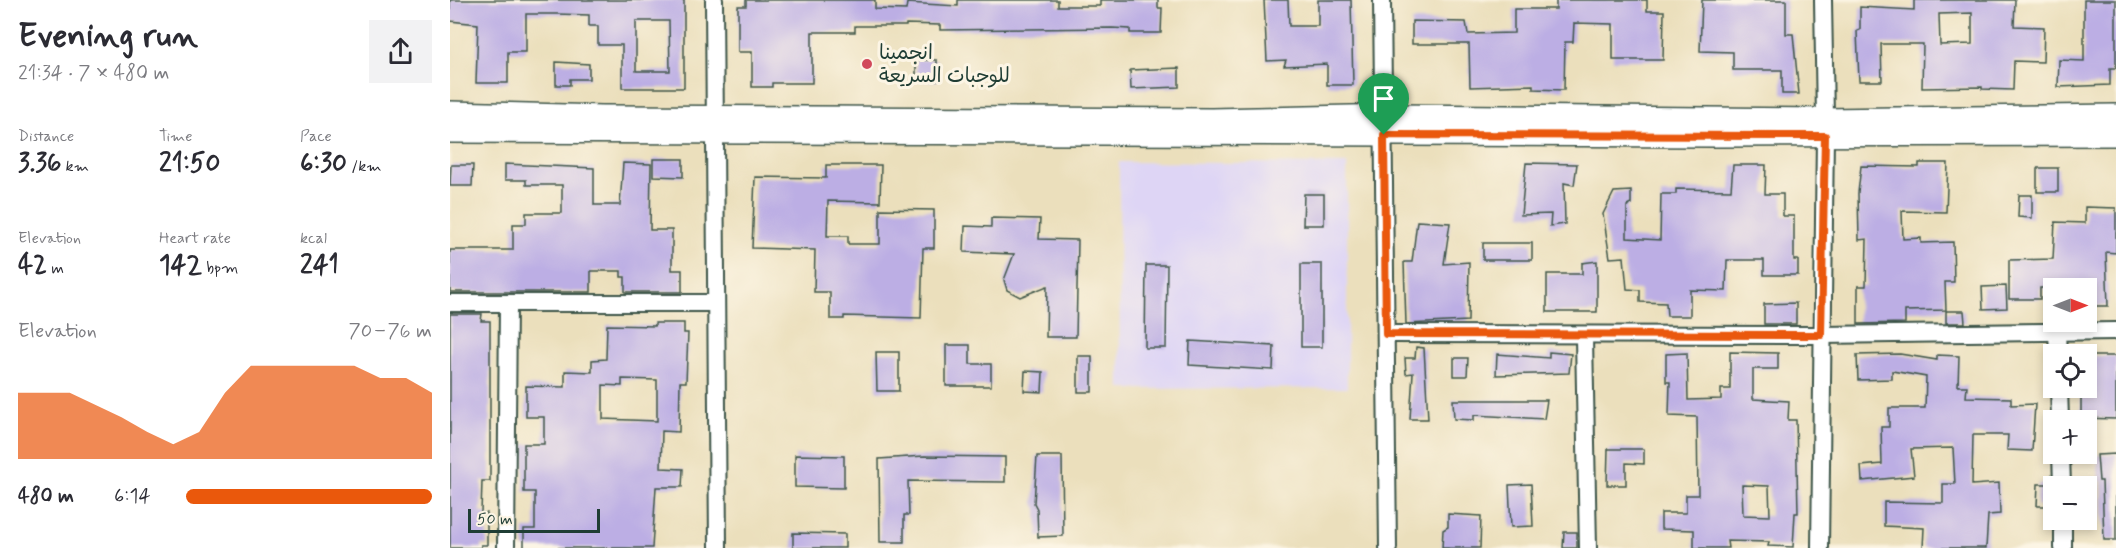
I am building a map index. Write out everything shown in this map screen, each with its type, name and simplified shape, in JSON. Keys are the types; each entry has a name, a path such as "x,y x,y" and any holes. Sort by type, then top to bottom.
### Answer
{"street":[{"path":"714,0 718,548"},
{"path":"1382,0 1388,548"},
{"path":"1820,548 1825,127 1823,0"},
{"path":"450,112 715,124"},
{"path":"1825,127 2116,115"},
{"path":"450,132 715,124 1384,125 1825,127 2116,135"},
{"path":"450,303 715,303"},
{"path":"506,548 508,303"},
{"path":"2097,331 2116,331"},
{"path":"1386,334 1584,337 2057,332 2058,344"},
{"path":"1584,337 1588,548"},
{"path":"2063,530 2063,548"}],"shaded area":[{"path":"1119,162 1347,164 1347,388 1120,389"}],"building":[{"path":"450,0 684,0 684,88 622,88 622,45 598,45 598,26 589,26 589,15 557,14 526,14 526,52 508,52 508,83 476,83 478,24 450,21","holes":["636,21 669,21 670,71 636,71"]},
{"path":"746,0 875,0 875,9 906,10 907,3 958,6 958,0 1058,0 1058,6 1100,6 1100,0 1158,0 1158,8 1162,8 1161,33 1130,33 1130,29 1112,28 940,30 940,25 855,26 855,32 812,32 812,83 772,83 772,87 752,87 752,52 738,52 738,6 746,6"},
{"path":"1264,0 1288,0 1289,26 1318,26 1318,0 1351,0 1353,85 1327,85 1327,64 1284,66 1286,60 1267,61"},
{"path":"1556,0 1647,0 1647,11 1664,11 1663,60 1613,60 1613,24 1574,23 1573,42 1565,42 1564,90 1533,89 1533,85 1470,87 1469,44 1412,44 1412,21 1466,22 1468,34 1514,33 1514,9 1556,9"},
{"path":"1702,0 1786,0 1786,34 1793,34 1799,94 1782,94 1782,70 1733,70 1733,52 1700,51"},
{"path":"1914,0 2015,0 2014,26 2044,27 2043,62 2014,61 2013,90 1982,89 1982,87 1922,88 1923,44 1881,44 1882,81 1859,81 1857,31 1860,30 1860,7 1914,10","holes":["1972,13 1972,44 1940,45 1939,14"]},
{"path":"2084,0 2116,0 2116,68 2110,68 2110,85 2058,87 2059,60 2084,61"},
{"path":"916,60 937,60 937,81 916,81"},
{"path":"556,62 589,64 589,79 570,79 570,85 556,85"},
{"path":"1179,68 1179,87 1131,89 1130,70"},
{"path":"653,159 683,159 683,177 653,176"},
{"path":"623,163 651,164 650,230 672,230 672,270 682,270 682,292 625,292 625,277 621,277 621,271 591,271 591,292 450,292 450,250 513,250 513,224 526,224 526,213 562,213 562,185 526,185 526,180 505,180 505,164 594,168 594,205 620,205"},
{"path":"1526,163 1577,164 1574,185 1564,183 1565,224 1550,226 1551,214 1521,215"},
{"path":"1919,163 1948,163 1946,212 1902,211 1903,239 1921,238 1921,243 1953,242 1954,282 1945,282 1946,310 1905,311 1905,323 1858,324 1858,286 1866,286 1867,239 1859,240 1858,193 1861,166 1919,167"},
{"path":"451,165 473,165 472,186 450,186"},
{"path":"826,165 881,165 880,202 828,201 827,236 848,236 848,244 880,244 880,209 934,210 934,248 923,248 921,318 844,316 844,319 830,319 830,292 814,292 815,250 752,248 755,177 826,178"},
{"path":"1733,165 1766,165 1765,194 1783,194 1783,216 1794,216 1794,260 1798,260 1798,275 1764,275 1764,260 1727,260 1726,291 1690,290 1690,316 1667,316 1666,303 1640,302 1640,290 1627,289 1624,257 1610,258 1603,214 1614,192 1631,191 1631,204 1627,206 1627,238 1660,240 1661,194 1676,194 1676,189 1731,190"},
{"path":"2037,168 2058,168 2058,192 2037,192"},
{"path":"1304,194 1324,194 1324,225 1303,225"},
{"path":"2019,195 2032,195 2032,218 2018,217"},
{"path":"2085,207 2116,208 2116,253 2106,252 2108,306 2097,306 2097,278 2043,278 2040,299 2009,299 2009,260 2053,259 2055,222 2085,223"},
{"path":"991,218 1040,219 1039,239 1078,240 1076,337 1046,337 1047,286 1020,297 1007,290 1004,280 1014,254 964,252 965,226 991,227"},
{"path":"1417,221 1450,223 1444,264 1469,262 1468,321 1406,324 1404,262 1412,262"},
{"path":"1483,243 1532,243 1532,260 1483,260"},
{"path":"1597,261 1597,312 1547,312 1547,274 1582,274 1582,263"},
{"path":"1301,264 1322,264 1322,347 1301,347"},
{"path":"1146,265 1167,265 1166,348 1145,348"},
{"path":"2006,286 2007,308 1983,309 1982,287"},
{"path":"1796,303 1796,324 1764,324 1764,304"},
{"path":"1946,311 1964,311 1965,323 1946,323"},
{"path":"450,314 482,314 481,321 490,321 490,481 482,481 481,513 487,513 487,545 481,545 481,548 450,548"},
{"path":"655,323 684,323 684,333 688,333 686,382 680,382 679,432 662,431 661,468 683,469 682,487 656,487 652,548 524,548 524,529 535,529 535,492 524,492 524,444 544,444 544,417 526,417 526,386 565,387 565,371 592,372 592,360 606,359 607,325 655,326","holes":["622,379 657,380 657,421 603,419 603,385 622,386"]},
{"path":"1190,341 1274,346 1273,370 1189,365"},
{"path":"946,345 970,345 970,364 991,364 991,386 946,386"},
{"path":"1416,347 1424,348 1428,419 1410,419 1413,373 1406,374 1405,358 1415,358"},
{"path":"876,352 899,352 899,391 877,391"},
{"path":"1549,352 1571,354 1569,373 1496,375 1497,354 1549,358"},
{"path":"1730,352 1778,353 1778,369 1753,369 1753,399 1789,401 1788,420 1796,420 1798,513 1795,513 1793,547 1768,546 1769,542 1727,541 1728,548 1694,548 1694,530 1661,529 1661,513 1686,513 1686,495 1698,495 1697,417 1669,416 1670,382 1666,382 1666,354 1687,353 1688,400 1721,399 1721,389 1730,389","holes":["1742,485 1769,486 1770,516 1743,515"]},
{"path":"1900,354 1937,360 1937,355 1959,356 1958,386 1967,386 1966,397 2011,398 2011,405 2035,404 2032,451 2007,450 2008,435 1973,435 1972,485 1999,483 2000,514 1988,515 1986,548 1923,548 1924,528 1884,526 1884,502 1943,503 1943,484 1955,484 1953,448 1911,449 1914,476 1862,481 1861,466 1882,464 1881,427 1889,427 1889,408 1925,408 1926,377 1892,371 1892,379 1858,380 1857,355"},
{"path":"1078,356 1092,356 1092,392 1078,392"},
{"path":"2097,356 2116,356 2116,419 2097,418 2097,410 2081,410 2081,398 2097,398"},
{"path":"1454,358 1468,358 1467,376 1454,376"},
{"path":"1025,371 1043,372 1042,392 1024,391"},
{"path":"1453,400 1547,400 1544,419 1474,415 1474,420 1454,419"},
{"path":"1608,449 1644,449 1644,464 1626,463 1626,485 1607,485"},
{"path":"2116,454 2116,540 2104,540 2102,481 2099,481 2097,455"},
{"path":"795,455 844,456 844,488 795,487"},
{"path":"924,456 1005,457 1005,482 908,481 909,515 904,515 904,542 880,542 879,459"},
{"path":"1037,456 1062,456 1063,536 1038,537 1037,509 1034,503"},
{"path":"1531,484 1533,526 1511,527 1509,485"},
{"path":"2038,484 2043,484 2043,506 2037,506"},
{"path":"1448,514 1481,516 1480,548 1442,548 1443,530 1448,527"},
{"path":"1564,532 1577,532 1577,548 1563,548"},
{"path":"793,533 845,534 845,548 793,548"}],"place":[{"name":"انجمينا للوجبات السريعة","path":"867,64"}],"route":[{"path":"1384,135 1825,136 1821,335 1584,337 1386,334 1384,135"}]}
